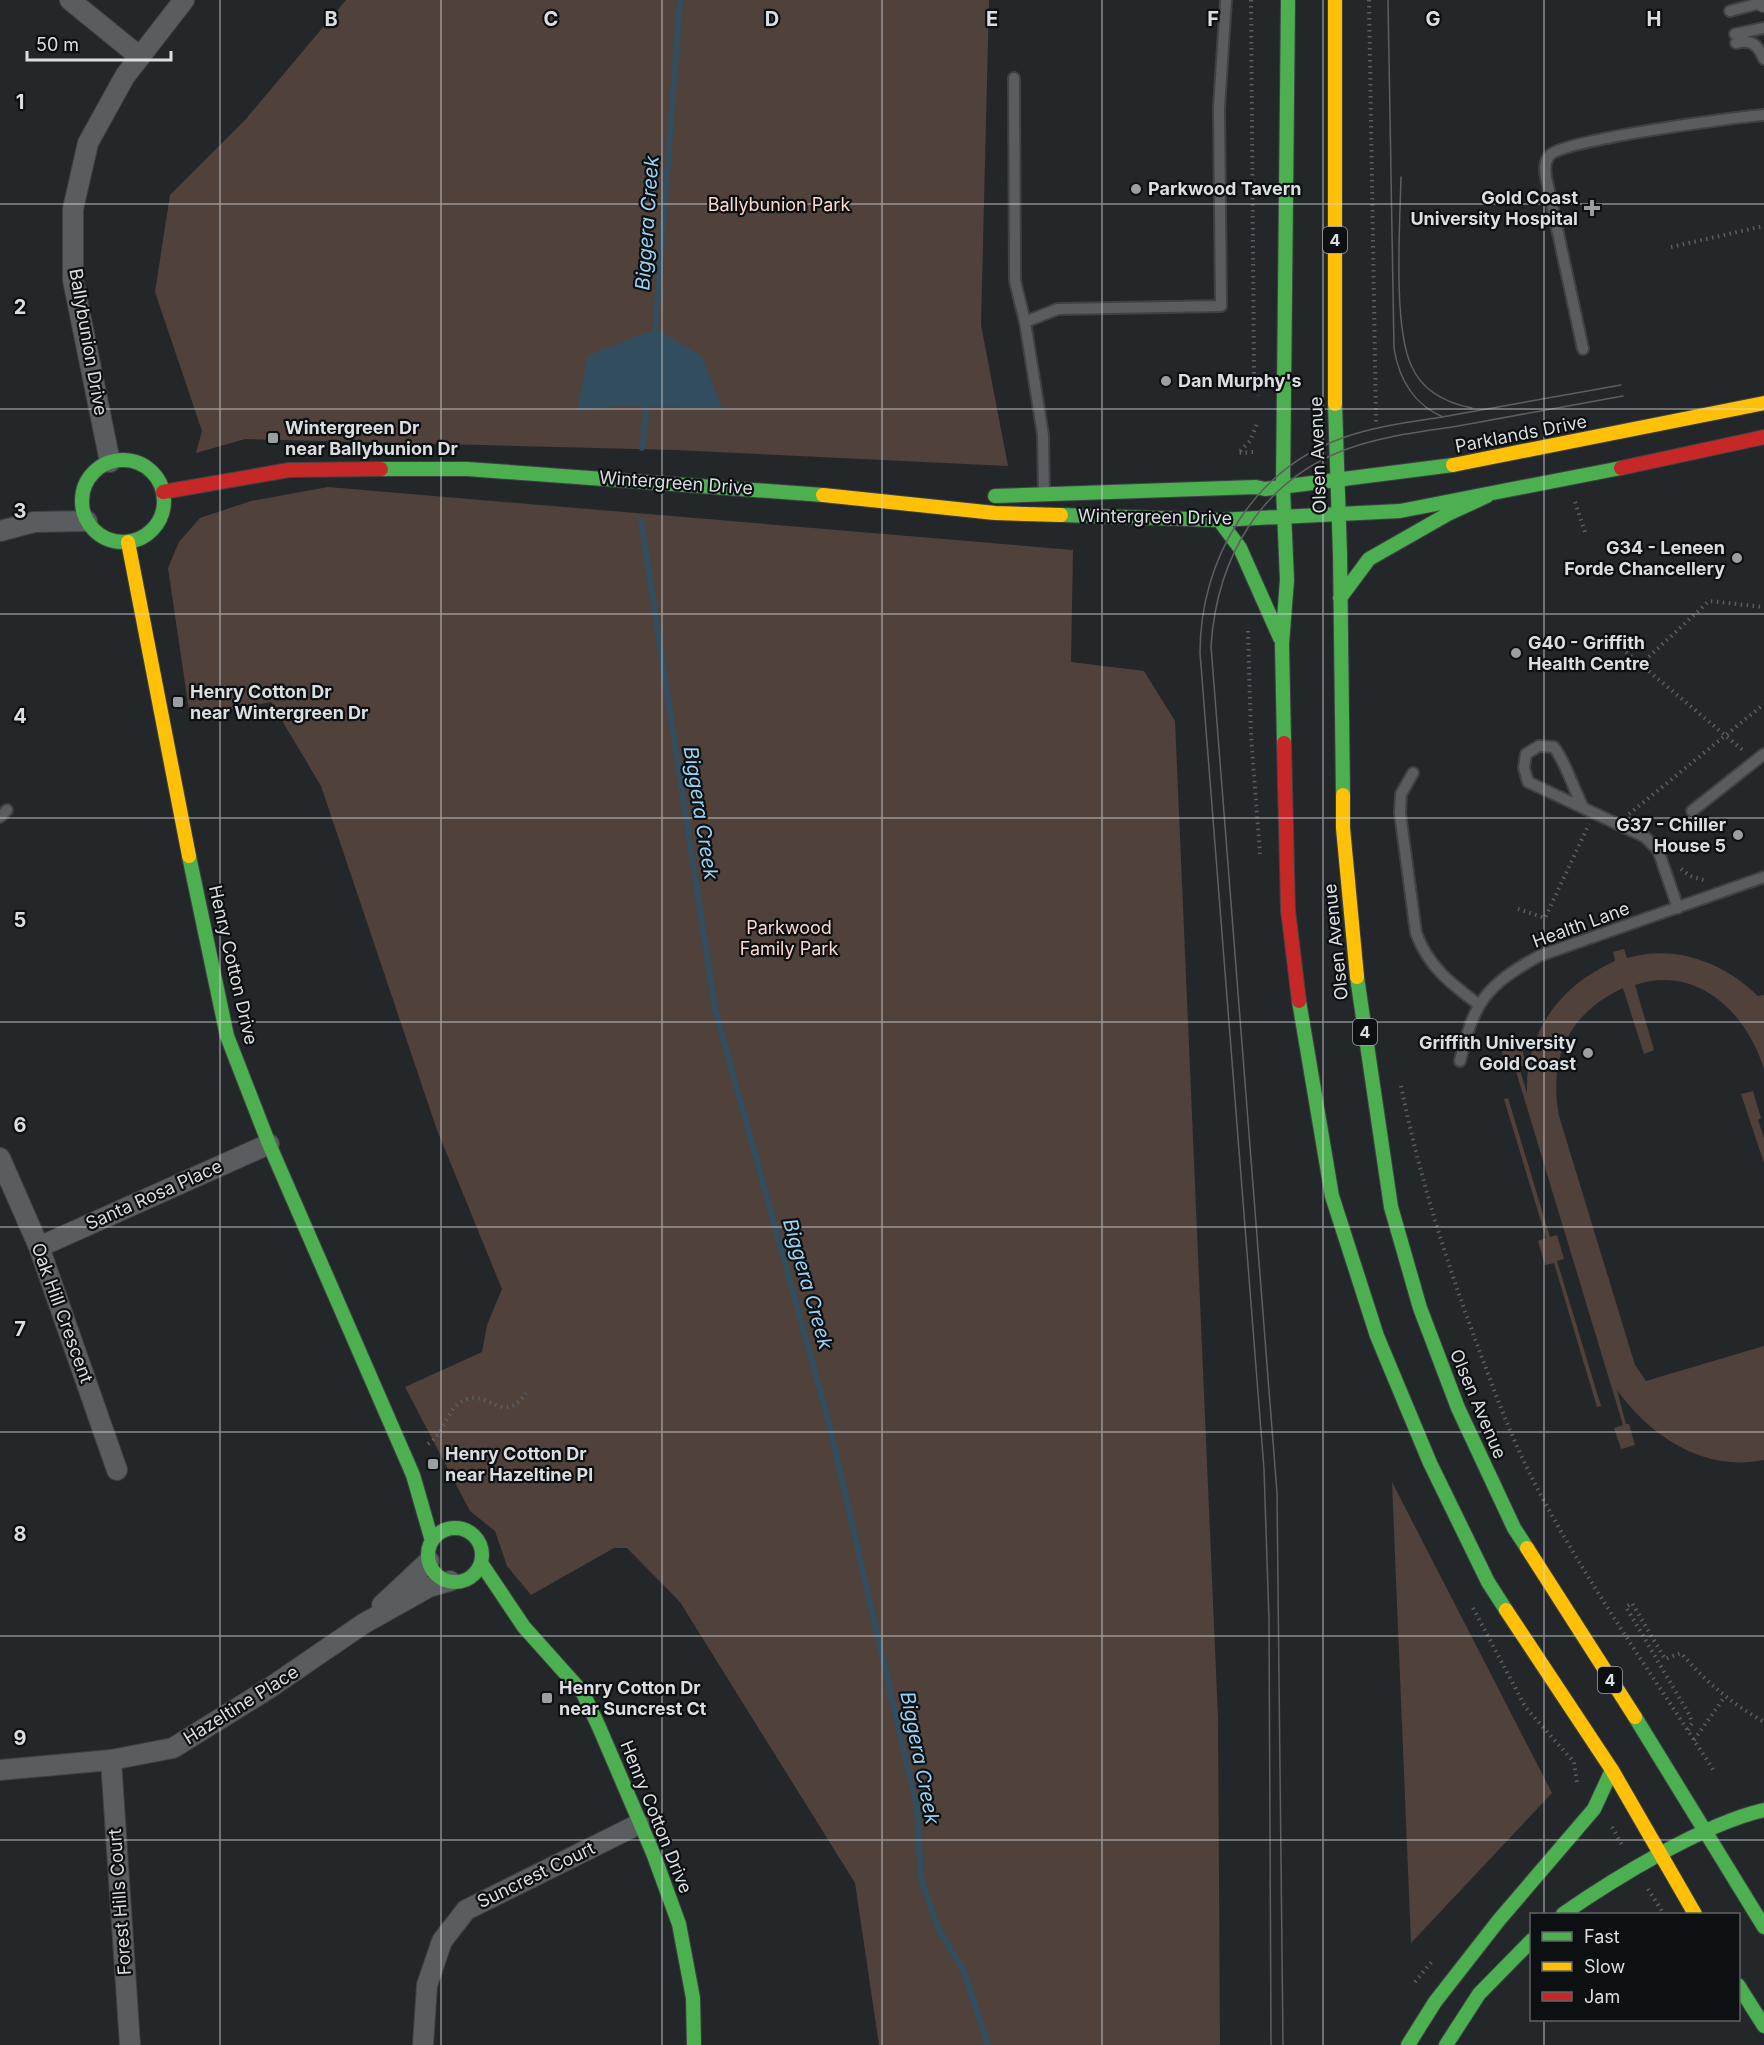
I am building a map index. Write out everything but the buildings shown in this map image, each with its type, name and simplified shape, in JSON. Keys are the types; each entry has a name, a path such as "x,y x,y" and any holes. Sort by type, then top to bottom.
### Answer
{"main road":[{"name":"Olsen Avenue","path":"1288,0 1283,488 1287,580 1282,644 1288,910 1305,1046 1332,1196 1377,1336 1435,1473 1488,1582 1612,1770 1694,1913"},
{"name":"Olsen Avenue","path":"1335,0 1336,480 1339,512 1343,828 1354,955 1391,1207 1420,1308 1458,1408 1514,1528 1764,1927"},
{"name":"Parklands Drive","path":"1283,488 1455,466 1764,403"},
{"path":"1283,516 1400,511 1487,496 1764,437"},
{"name":"Wintergreen Drive","path":"399,455 467,469 885,500 995,513 1219,520 1283,516"},
{"name":"Wintergreen Drive","path":"270,472 302,457"},
{"path":"135,461 152,472 163,492 163,512 156,525 149,532 128,542 107,539 95,532 82,508 82,492 90,476 110,462 135,461"},
{"name":"Wintergreen Drive","path":"163,492 270,472 350,468 440,471 467,469"},
{"name":"Wintergreen Drive","path":"885,500 1283,488"},
{"path":"1340,598 1368,559 1448,514 1487,496"},
{"path":"1219,520 1240,548 1282,644"},
{"name":"Henry Cotton Drive","path":"128,542 227,1036 269,1144 413,1475 432,1541"},
{"name":"Henry Cotton Drive","path":"413,1475 453,1528"},
{"path":"453,1528 462,1529 477,1538 482,1555 481,1563 473,1575 459,1584 436,1574 429,1561 432,1541 438,1534 453,1528"},
{"name":"Henry Cotton Drive","path":"481,1563 524,1627 583,1693 679,1924 693,1998 694,2045"},
{"name":"Henry Cotton Drive","path":"490,1604 524,1627"},
{"path":"1408,2045 1435,2002 1498,1920 1594,1809 1612,1770"},
{"path":"1565,1913 1661,1855 1736,1818 1764,1810"},
{"path":"1446,2045 1479,1994 1530,1942"},
{"path":"1740,1988 1764,2026"}],"street":[{"path":"70,0 140,57"},
{"name":"Ballybunion Drive","path":"110,462 74,280 73,209 88,143 125,76 184,0"},
{"path":"0,531 34,522 87,521"},
{"name":"Santa Rosa Place","path":"39,1247 269,1144"},
{"name":"Oak Hill Crescent","path":"0,1158 39,1247 117,1470"},
{"name":"Hazeltine Place","path":"363,1624 429,1561"},
{"name":"Hazeltine Place","path":"0,1770 111,1760 173,1748 268,1689 363,1624 429,1587 459,1584"},
{"name":"Forest Hills Court","path":"111,1760 130,2045"},
{"name":"Suncrest Court","path":"423,2045 427,1985 442,1941 466,1910 639,1824"}],"lane":[{"path":"1025,321 1058,309 1221,306 1219,108 1226,0"},
{"path":"1730,11 1764,1"},
{"path":"1764,28 1735,38 1748,40 1755,44 1764,59"},
{"path":"1014,78 1015,281 1025,321 1043,435 1044,494"},
{"path":"1583,349 1546,177 1545,166 1550,156 1561,148 1708,121 1764,115"},
{"path":"1583,807 1570,784 1561,756 1554,747 1539,746 1527,754 1524,768 1528,782 1645,837 1658,850 1678,908"},
{"path":"1692,811 1764,754"},
{"path":"1413,773 1401,794 1400,813 1416,933 1421,947 1437,971 1478,1004"},
{"name":"Health Lane","path":"1460,1061 1467,1028 1478,1004 1506,977 1539,956 1764,877"}],"path":[{"path":"1251,0 1254,375 1259,408"},
{"path":"1369,0 1376,422"},
{"path":"1671,247 1764,226"},
{"path":"1252,452 1238,453 1250,441 1258,421"},
{"path":"1564,504 1586,499"},
{"path":"1575,502 1585,532"},
{"path":"1640,665 1709,601 1764,607"},
{"path":"1626,652 1749,755"},
{"path":"1644,801 1764,704"},
{"path":"1518,909 1545,918 1595,813"},
{"path":"1627,816 1636,820"},
{"path":"1676,862 1689,876 1711,882"},
{"path":"1400,1081 1416,1157 1453,1281 1491,1383 1535,1484 1575,1556 1714,1771"},
{"path":"428,1444 441,1432 453,1409 466,1399 477,1398 503,1408 513,1406 526,1393"},
{"path":"1688,1730 1692,1722 1690,1716 1626,1607 1632,1603 1665,1659 1681,1653 1724,1698 1764,1722"},
{"path":"1694,1740 1724,1698"}],"green space":[{"name":"Ballybunion Park","path":"346,0 989,0 981,325 1008,466 675,450 245,439 196,453 202,431 155,292 170,195 245,120"},
{"name":"Parkwood Family Park","path":"328,487 1073,550 1071,662 1144,671 1175,721 1218,1718 1220,2045 879,2045 855,1883 680,1602 627,1548 614,1548 531,1595 507,1566 495,1531 470,1511 405,1387 482,1352 487,1325 502,1289 437,1130 321,786 271,702 190,717 168,568 179,542 200,518 251,501"},
{"path":"1624,949 1627,958 1663,953 1697,959 1730,974 1758,996 1764,995 1764,1069 1756,1048 1732,1012 1716,998 1699,988 1679,981 1658,980 1635,985 1654,1050 1644,1054 1623,988 1604,998 1576,1024 1560,1056 1556,1095 1559,1116 1635,1365 1646,1381 1764,1346 1764,1460 1720,1461 1700,1456 1681,1447 1646,1422 1617,1390 1626,1424 1629,1424 1635,1445 1621,1449 1614,1428 1623,1425 1515,1068 1507,1070 1501,1050 1521,1044 1526,1065 1519,1067 1527,1093 1532,1050 1550,1013 1578,983 1615,961 1613,952"},
{"path":"1753,1091 1761,1118 1758,1120 1764,1138 1764,1163 1741,1094"},
{"path":"1508,1098 1550,1237 1557,1235 1564,1259 1557,1261 1601,1406 1597,1407 1554,1263 1545,1265 1538,1241 1546,1238 1504,1099"},
{"path":"1392,1482 1552,1793 1411,1943"}],"water":[{"path":"656,329 702,356 722,408 615,406 577,411 588,355"}],"waterway":[{"name":"Biggera Creek","path":"655,334 680,0"},
{"name":"Biggera Creek","path":"642,448 648,398"},
{"name":"Biggera Creek","path":"641,520 715,1009 828,1419 917,1808 921,1878 937,1926 965,1974 988,2045"}],"tram line":[{"path":"1388,0 1394,348 1396,360 1409,390 1423,405 1443,417"},
{"path":"1401,177 1399,274 1405,347 1411,365 1428,389 1453,403 1472,408"},
{"path":"1271,2045 1269,1620 1264,1469 1200,653 1202,618 1210,584 1222,552 1238,522 1259,495 1284,471 1312,452 1345,437 1381,427 1621,385"},
{"path":"1283,2045 1277,1493 1211,646 1215,614 1234,553 1249,527 1267,502 1290,481 1316,463 1347,449 1388,438 1623,396"}],"traffic: fast":[{"path":"1284,743 1282,644 1287,580 1283,488 1288,0"},
{"path":"1335,404 1340,554 1343,795"},
{"path":"123,460 139,463 152,472 161,485 164,501 161,517 152,530 139,539 123,542 107,539 94,530 85,517 82,501 85,485 94,472 107,463 123,460"},
{"path":"995,496 1256,487 1265,489 1453,465"},
{"path":"1061,515 1219,520 1400,511 1621,468"},
{"path":"381,469 467,469 823,495"},
{"path":"1340,598 1369,559 1448,514 1487,496"},
{"path":"1219,520 1240,548 1280,638"},
{"path":"189,856 227,1036 269,1144 413,1475 432,1541"},
{"path":"1357,977 1391,1207 1420,1308 1458,1408 1514,1528 1527,1548"},
{"path":"1299,1001 1332,1196 1377,1336 1430,1463 1488,1582 1506,1610"},
{"path":"455,1528 465,1530 474,1536 480,1545 482,1555 480,1565 474,1574 465,1580 455,1582 445,1580 436,1574 430,1565 428,1555 430,1545 436,1536 445,1530 455,1528"},
{"path":"481,1563 524,1627 583,1693 599,1727 653,1853 679,1924 693,1998 694,2045"},
{"path":"1635,1717 1764,1927"},
{"path":"1408,2045 1435,2002 1499,1920 1594,1809 1612,1770"},
{"path":"1565,1913 1633,1869 1687,1840 1714,1827 1764,1810"},
{"path":"1446,2045 1479,1994 1530,1942"},
{"path":"1740,1988 1764,2026"}],"traffic: slow":[{"path":"1335,0 1335,404"},
{"path":"1453,465 1764,403"},
{"path":"823,495 995,513 1061,515"},
{"path":"128,542 189,856"},
{"path":"1343,795 1343,828 1357,977"},
{"path":"1527,1548 1635,1717"},
{"path":"1506,1610 1612,1770 1694,1913"}],"traffic: jam":[{"path":"1621,468 1764,437"},
{"path":"163,492 289,470 381,469"},
{"path":"1284,743 1288,910 1299,1001"}],"place":[{"name":"Parkwood Tavern","path":"1136,189"},
{"name":"Gold Coast University Hospital","path":"1592,208"},
{"name":"Dan Murphy's","path":"1166,381"},
{"name":"Wintergreen Dr near Ballybunion Dr","path":"273,438"},
{"name":"G34 - Leneen Forde Chancellery","path":"1737,558"},
{"name":"G40 - Griffith Health Centre","path":"1516,653"},
{"name":"Henry Cotton Dr near Wintergreen Dr","path":"178,702"},
{"name":"G37 - Chiller House 5","path":"1738,835"},
{"name":"Griffith University Gold Coast","path":"1588,1053"},
{"name":"Henry Cotton Dr near Hazeltine Pl","path":"433,1464"},
{"name":"Henry Cotton Dr near Suncrest Ct","path":"547,1698"}]}
